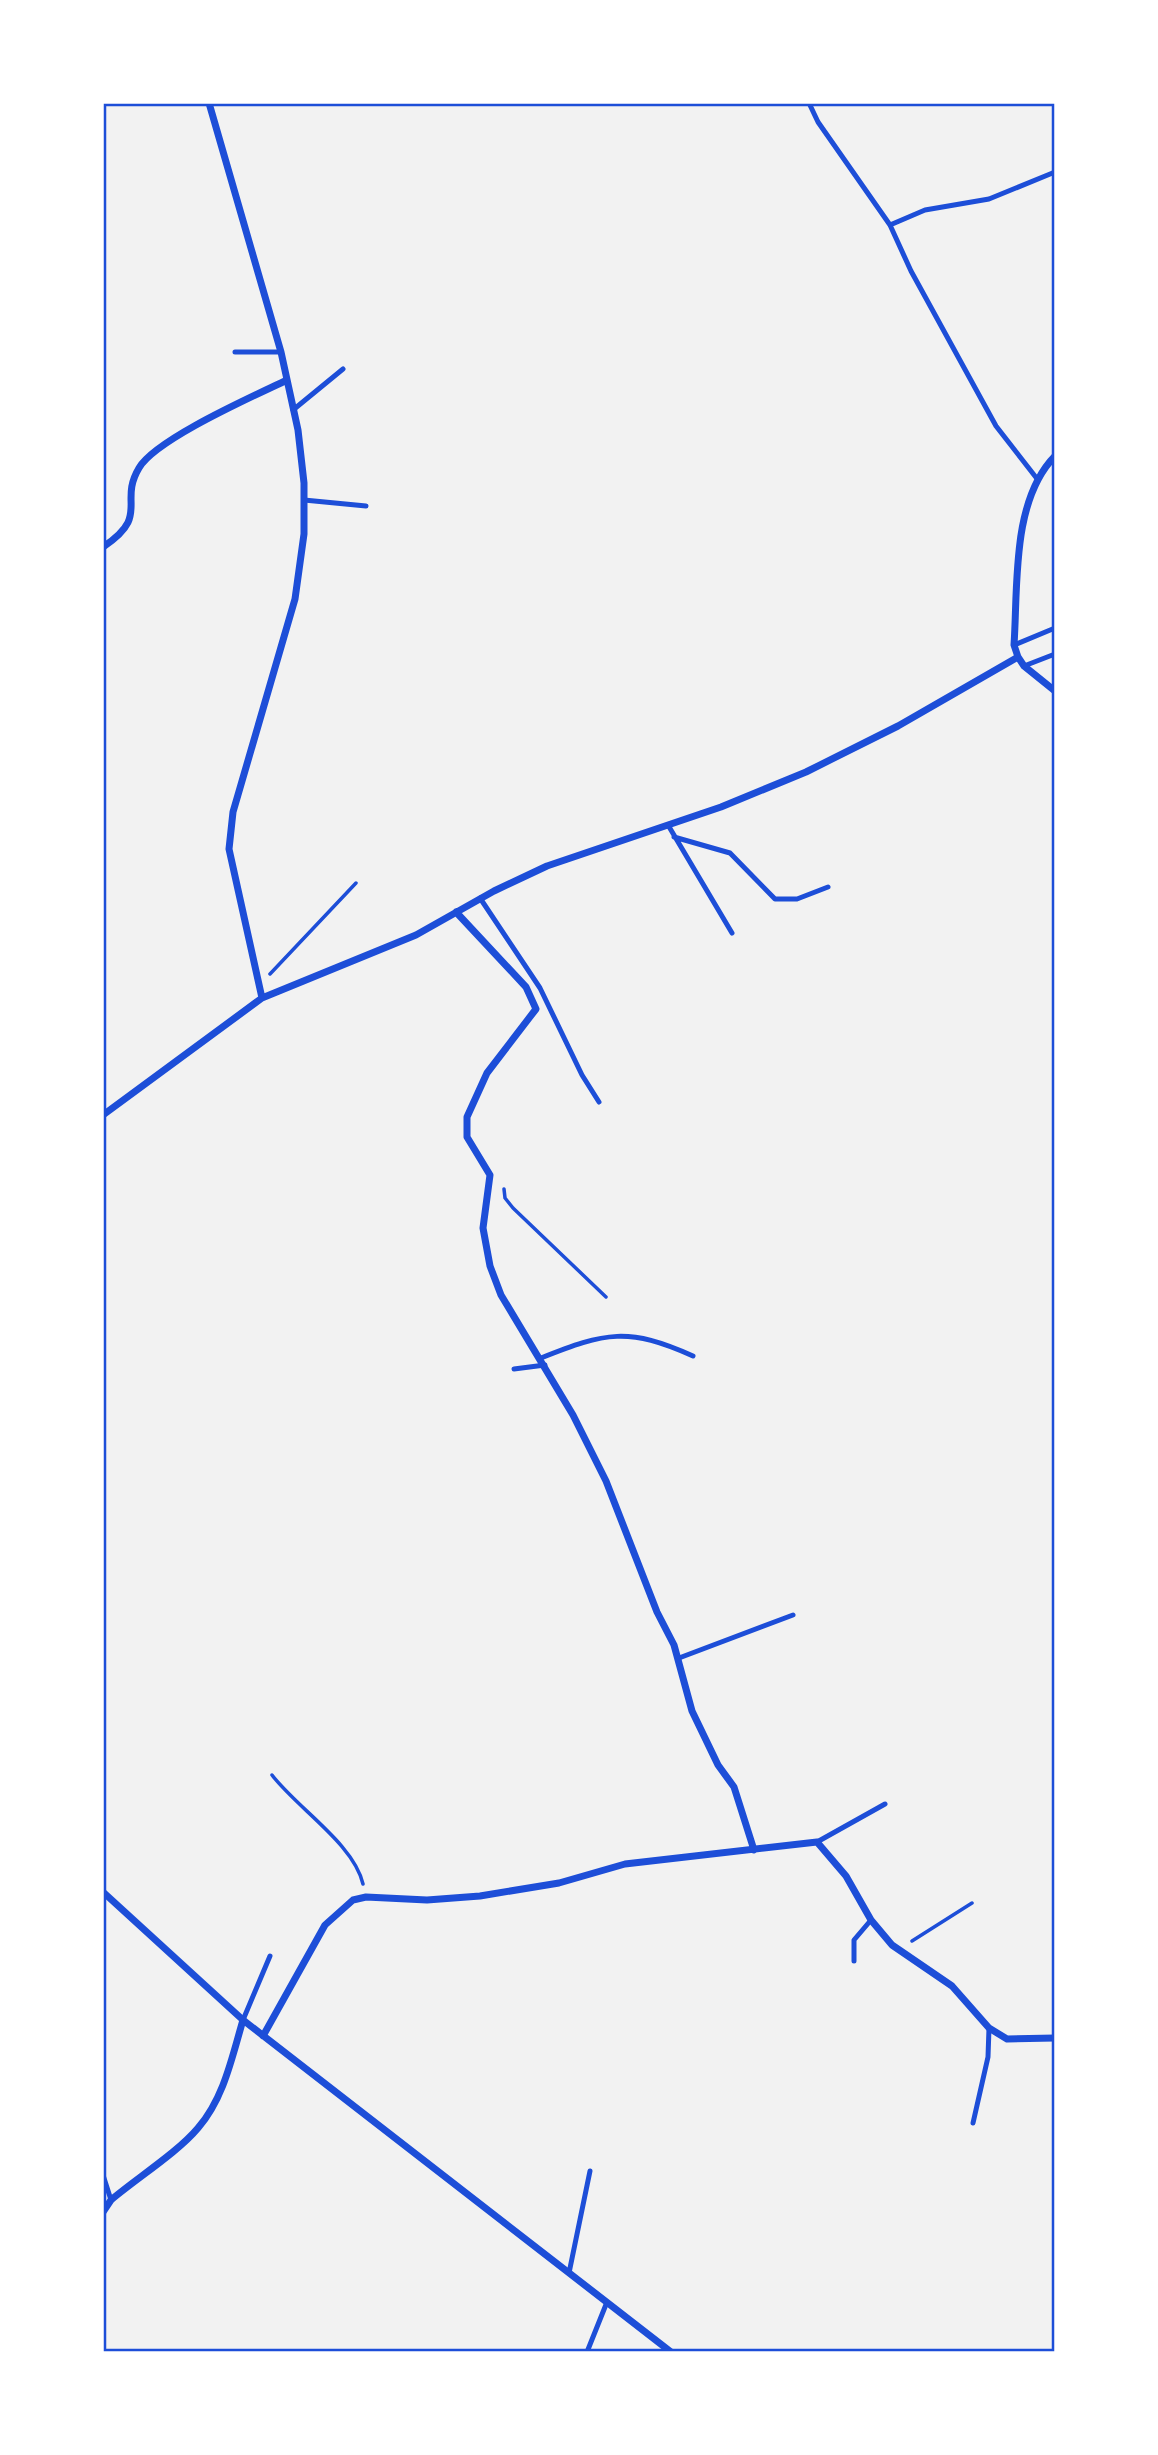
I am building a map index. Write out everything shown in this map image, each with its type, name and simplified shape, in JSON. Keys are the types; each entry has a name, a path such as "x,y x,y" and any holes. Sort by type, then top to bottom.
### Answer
{"street":[{"path":"209,103 281,352 293,410 304,500 304,534 295,598 236,800 229,849 262,998"},
{"path":"103,547 126,529 132,519 134,481 149,456 287,380"},
{"path":"1055,456 1038,480 1022,531 1016,564 1014,645 1024,666 1055,691"},
{"path":"103,1115 262,998 416,935 480,898 547,866 668,825 806,772 898,726 1018,657"},
{"path":"456,912 526,987 536,1009 487,1073 467,1117 467,1138 485,1162 490,1187 484,1238 490,1266 501,1295 543,1362 606,1480 678,1658 692,1711 718,1765 734,1787 754,1850"},
{"path":"263,2036 325,1925 353,1900 366,1897 428,1900 480,1896 559,1884 625,1864 817,1842 846,1876 870,1920 898,1950 952,1986 989,2028 1007,2039 1055,2038"},
{"path":"103,1892 243,2020 671,2352"},
{"path":"103,2213 111,2200 197,2130 208,2115 225,2083 243,2020"}],"lane":[{"path":"809,103 818,122 890,225 911,271 996,426 1038,480"},
{"path":"890,225 925,210 989,199 1055,173"},
{"path":"234,352 281,352"},
{"path":"293,410 342,369"},
{"path":"304,500 366,506"},
{"path":"1014,645 1055,628"},
{"path":"1024,666 1055,654"},
{"path":"668,825 732,933"},
{"path":"674,837 730,853 775,899 797,899 828,887"},
{"path":"480,898 540,988 582,1075 599,1102"},
{"path":"514,1369 543,1362 584,1340 628,1335 661,1342 693,1356"},
{"path":"678,1658 793,1615"},
{"path":"817,1842 885,1804"},
{"path":"854,1961 854,1940 870,1920"},
{"path":"243,2020 270,1956"},
{"path":"973,2123 988,2057 989,2028"},
{"path":"569,2273 590,2171"},
{"path":"103,2175 111,2200"},
{"path":"587,2351 607,2302"}],"path":[{"path":"259,985 356,883"},
{"path":"485,1162 502,1173 508,1203 606,1297"},
{"path":"271,1774 288,1796 353,1859 361,1873 366,1897"},
{"path":"898,1950 972,1903"}]}
